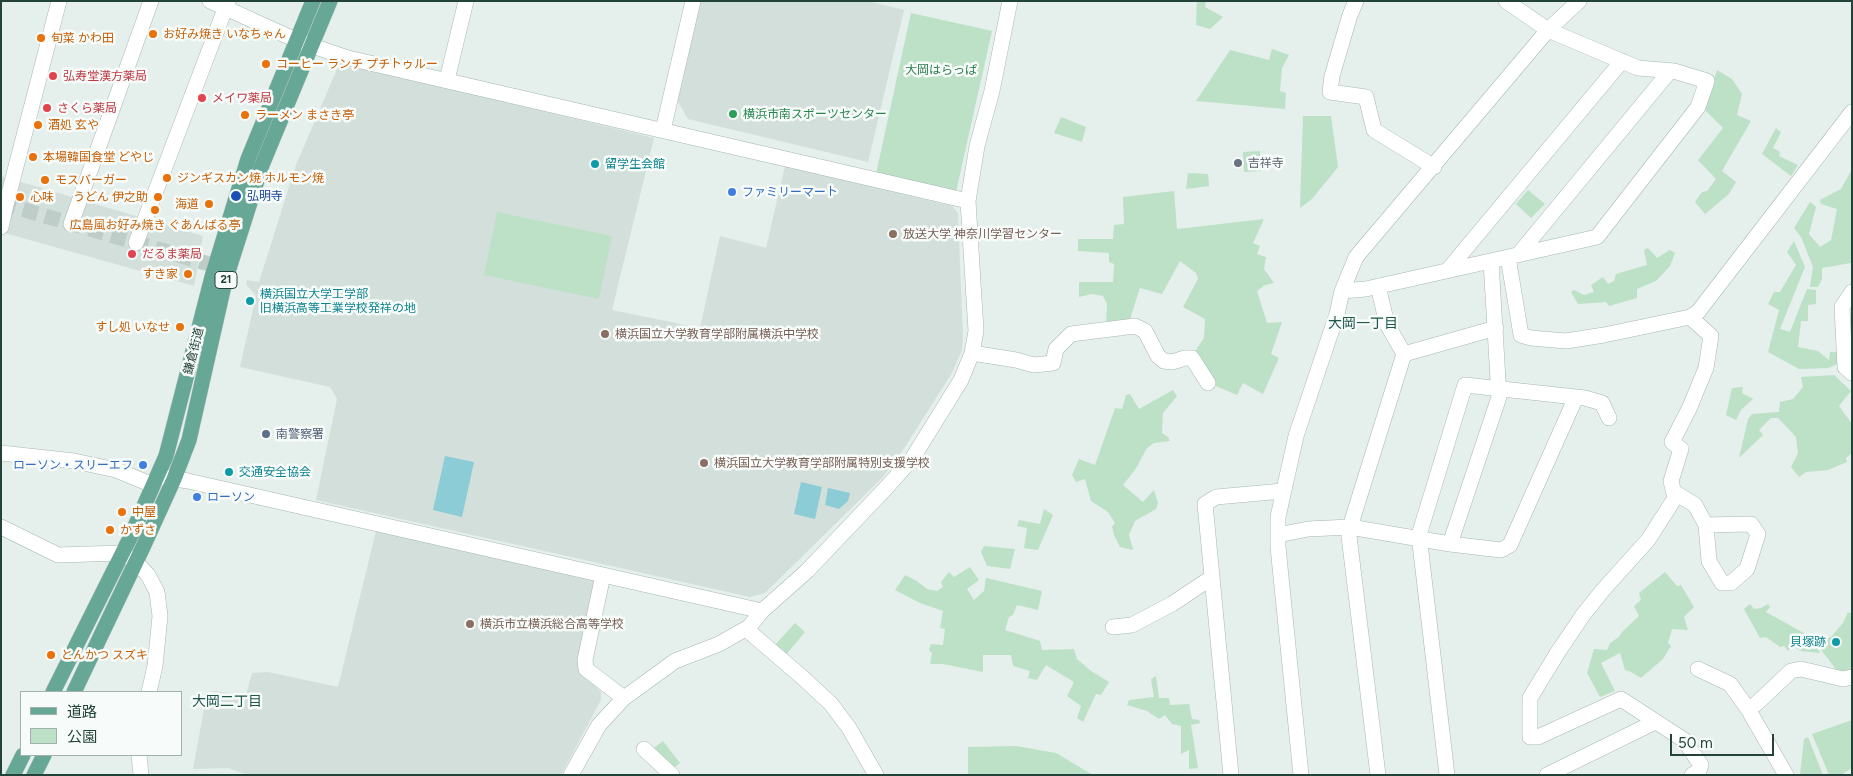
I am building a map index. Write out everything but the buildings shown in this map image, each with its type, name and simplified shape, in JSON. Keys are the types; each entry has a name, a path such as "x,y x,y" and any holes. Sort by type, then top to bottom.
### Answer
{"main road":[{"name":"鎌倉街道","path":"74,691 174,479 189,440 226,280 262,165 305,43 313,1"},
{"name":"鎌倉街道","path":"54,691 122,553 166,456 212,277 248,159 305,43 330,1"},
{"path":"13,775 22,756"},
{"path":"34,775 44,756"}],"street":[{"path":"1,228 59,1"},
{"path":"71,224 151,1"},
{"path":"210,1 227,4 305,43 348,58 968,201"},
{"path":"447,80 466,1"},
{"path":"663,130 693,1"},
{"path":"571,775 599,725 624,698 675,661 718,644 746,629 762,611 807,570 912,459 961,380 972,353 976,331 968,201 977,146 992,91 1010,1"},
{"path":"1356,1 1332,76 1330,92 1366,97 1374,130 1434,167"},
{"path":"1342,291 1378,286 1597,237 1698,107 1707,81 1670,70 1638,68 1548,30 1506,1"},
{"path":"1301,775 1278,535 1278,517 1296,436 1342,291 1356,257 1548,30 1579,1"},
{"path":"136,243 227,4"},
{"path":"1447,271 1622,61"},
{"path":"1670,70 1513,256 1521,335 1532,338 1566,341 1690,317 1698,312 1852,112"},
{"path":"1450,544 1499,397 1491,261"},
{"path":"1378,286 1387,324 1404,354 1350,527 1349,536 1378,775"},
{"path":"1852,292 1842,308 1848,347 1845,367 1852,374"},
{"path":"1690,317 1711,336 1706,368 1697,392 1672,442 1681,449 1671,481 1675,498 1648,540 1603,590 1583,616 1533,693 1530,698 1530,737 1538,736 1621,699 1684,740 1702,765 1699,771 1692,775"},
{"path":"972,353 1034,365 1053,363 1056,349 1071,334 1135,326 1145,332 1158,356 1164,360 1172,362 1192,358 1208,383"},
{"path":"1404,354 1496,328"},
{"path":"1447,775 1419,538 1465,385 1585,398 1602,403 1609,418"},
{"path":"1278,535 1308,529 1350,527 1450,544 1501,550 1510,545 1576,397"},
{"path":"1,453 74,461 155,480 174,479 762,611"},
{"path":"1231,775 1205,504 1216,497 1283,490"},
{"path":"1674,492 1695,505 1706,525"},
{"path":"1,527 58,555 122,553 136,562 148,575 157,592 160,616 155,666 149,691"},
{"path":"603,575 585,660 586,668 624,698"},
{"path":"1113,627 1132,625 1172,604 1211,578"},
{"path":"746,629 831,704 849,728 876,775"},
{"path":"1748,709 1756,704 1791,671 1801,668 1843,679 1852,677"},
{"path":"1698,669 1730,684 1748,709 1786,775"},
{"path":"1547,775 1655,722"},
{"path":"644,749 672,775"},
{"path":"139,756 141,775"}],"shaded area":[{"path":"701,1 867,1 904,10 868,162 688,119 677,100"},
{"name":"横浜国立大学教育学部附属横浜中学校","path":"340,62 654,138 612,310 700,328 720,236 766,248 785,166 952,206 958,213 963,340 962,350 952,373 903,450 882,478 765,593 750,597 316,500 337,399 330,387 240,367 256,296 246,284 247,280 259,282 296,165"},
{"path":"1,176 203,236 194,286 1,232"},
{"name":"横浜市立横浜総合高等学校","path":"376,531 595,580 579,669 601,692 601,700 561,775 248,775 228,768 193,769 206,698 213,691 246,695 252,673 268,672 338,687"}],"green space":[{"path":"1197,1 1206,1 1205,7 1223,17 1210,29 1196,25"},
{"name":"大岡はらっぱ","path":"911,13 992,31 956,192 876,174"},
{"path":"1272,49 1289,55 1282,68 1280,91 1286,93 1285,109 1196,101 1230,50 1269,60"},
{"path":"1717,70 1732,79 1742,94 1737,115 1751,121 1722,171 1736,182 1729,194 1705,214 1695,202 1702,192 1707,191 1716,179 1698,160 1723,128 1704,109"},
{"path":"1303,116 1331,116 1338,167 1312,199 1300,208"},
{"path":"1061,117 1086,127 1082,142 1054,133"},
{"path":"1776,128 1781,132 1773,148 1780,152 1779,156 1798,165 1791,176 1762,154"},
{"path":"1260,151 1261,171 1244,172 1243,152"},
{"path":"1852,169 1851,263 1822,268 1822,279 1818,287 1810,287 1813,267 1801,237 1794,228 1810,202 1816,207 1809,234 1820,247 1831,240 1837,209 1821,204 1820,200 1841,189"},
{"path":"1188,173 1208,174 1209,186 1186,189"},
{"path":"1528,190 1545,204 1531,218 1516,204"},
{"path":"1174,191 1177,229 1264,219 1253,243 1260,246 1257,254 1266,257 1264,269 1274,283 1265,285 1257,291 1267,323 1282,322 1271,354 1279,358 1263,394 1243,383 1237,395 1216,386 1194,353 1204,338 1205,319 1183,307 1198,279 1196,273 1180,261 1162,294 1140,288 1129,322 1106,324 1107,304 1103,296 1092,294 1079,297 1079,282 1113,282 1114,264 1109,262 1109,253 1078,251 1078,239 1113,239 1114,225 1124,224 1123,197"},
{"path":"497,212 612,236 599,299 484,275"},
{"path":"1794,241 1805,267 1780,329 1790,332 1807,289 1816,290 1816,304 1808,305 1808,321 1801,321 1798,347 1818,351 1829,360 1830,352 1837,352 1840,363 1828,368 1799,369 1768,352 1779,310 1768,304 1774,292 1780,292 1796,265 1787,252"},
{"path":"1648,248 1657,258 1670,250 1675,253 1670,266 1656,281 1637,289 1637,298 1609,306 1606,302 1578,304 1571,292 1574,290 1584,295 1594,292 1591,285 1603,277 1608,284 1614,281 1616,274 1647,265 1644,250"},
{"path":"1834,375 1851,391 1839,406 1852,424 1852,453 1846,458 1847,462 1828,470 1806,472 1799,477 1791,467 1798,453 1796,437 1778,418 1771,418 1759,430 1763,435 1739,458 1748,419 1752,414 1779,412 1780,402 1793,399 1803,387 1801,377"},
{"path":"1743,387 1742,393 1753,399 1741,410 1736,420 1726,415 1732,388"},
{"path":"1173,390 1177,396 1163,413 1162,433 1170,441 1154,443 1147,448 1135,470 1123,485 1143,502 1154,490 1158,503 1156,509 1135,521 1129,535 1133,550 1120,547 1112,527 1115,523 1108,512 1091,501 1085,479 1076,482 1072,475 1079,459 1095,465 1115,408 1122,409 1126,395 1130,394 1139,409"},
{"path":"1044,509 1053,515 1038,550 1024,548 1027,528 1017,526 1019,520 1040,524"},
{"path":"984,546 1015,549 1010,569 987,566 981,552"},
{"path":"970,567 979,580 967,589 974,600 984,591 986,578 1042,591 1038,610 1017,605 1013,615 1009,617 1005,630 1040,641 1042,650 1074,649 1077,659 1091,671 1109,682 1101,695 1096,694 1083,722 1077,718 1081,706 1067,696 1074,682 1046,665 1037,680 1028,678 1030,671 1013,666 1011,655 983,655 983,672 943,664 930,664 932,653 929,650 931,644 943,645 945,629 940,628 943,611 920,603 895,590 905,575 927,589 937,591 943,587 941,582 949,572 954,577"},
{"path":"1665,572 1677,586 1681,585 1694,607 1684,617 1688,630 1672,629 1668,643 1671,646 1663,659 1641,678 1625,670 1620,653 1601,663 1615,691 1600,697 1587,673 1594,649 1607,650 1610,643 1619,637 1639,616 1634,606 1641,600 1639,593"},
{"path":"1750,604 1754,609 1768,604 1770,607 1766,612 1811,637 1820,653 1801,651 1792,646 1788,651 1784,646 1780,647 1766,637 1760,638 1744,609"},
{"name":"貝塚跡","path":"1848,612 1852,614 1852,669 1838,672 1816,643 1831,637 1843,623"},
{"path":"795,623 805,632 785,656 774,646"},
{"path":"1156,676 1159,698 1169,698 1170,705 1189,704 1192,719 1199,720 1200,723 1191,725 1198,768 1189,769 1189,750 1181,754 1181,726 1172,724 1165,715 1159,719 1147,711 1127,705 1129,700 1154,697 1151,679"},
{"path":"1852,720 1852,768 1841,775 1829,775 1812,734"},
{"path":"1808,737 1823,775 1800,775 1804,739"},
{"path":"663,741 680,763 675,767 669,768 651,750"},
{"path":"1016,746 1056,753 1093,775 968,775 968,747"}],"water":[{"path":"445,456 474,462 462,517 433,510"},
{"path":"801,482 822,487 815,519 794,514"},
{"path":"828,488 850,493 848,501 839,509 825,505"}],"tunnel":[{"path":"1,203 216,266"}],"place":[{"name":"お好み焼き いなちゃん","path":"153,34"},
{"name":"旬菜 かわ田","path":"41,38"},
{"name":"コーヒー ランチ プチトゥルー","path":"266,64"},
{"name":"弘寿堂漢方薬局","path":"53,76"},
{"name":"メイワ薬局","path":"202,98"},
{"name":"さくら薬局","path":"47,108"},
{"name":"横浜市南スポーツセンター","path":"733,114"},
{"name":"ラーメン まさき亭","path":"245,115"},
{"name":"酒処 玄や","path":"38,125"},
{"name":"本場韓国食堂 どやじ","path":"33,157"},
{"name":"吉祥寺","path":"1238,163"},
{"name":"留学生会館","path":"595,164"},
{"name":"ジンギスカン焼 ホルモン焼","path":"167,178"},
{"name":"モスバーガー","path":"45,180"},
{"name":"ファミリーマート","path":"732,192"},
{"name":"弘明寺","path":"236,196"},
{"name":"心味","path":"20,197"},
{"name":"うどん 伊之助","path":"158,197"},
{"name":"海道","path":"209,204"},
{"name":"広島風お好み焼き ぐあんばる亭","path":"155,210"},
{"name":"放送大学 神奈川学習センター","path":"893,234"},
{"name":"だるま薬局","path":"132,254"},
{"name":"すき家","path":"188,274"},
{"name":"横浜国立大学工学部 旧横浜高等工業学校発祥の地","path":"250,301"},
{"name":"すし処 いなせ","path":"180,327"},
{"name":"横浜国立大学教育学部附属横浜中学校","path":"605,334"},
{"name":"南警察署","path":"266,434"},
{"name":"横浜国立大学教育学部附属特別支援学校","path":"704,463"},
{"name":"ローソン・スリーエフ","path":"143,465"},
{"name":"交通安全協会","path":"229,472"},
{"name":"ローソン","path":"197,497"},
{"name":"中屋","path":"122,512"},
{"name":"かずさ","path":"110,530"},
{"name":"横浜市立横浜総合高等学校","path":"470,624"},
{"name":"貝塚跡","path":"1836,642"},
{"name":"とんかつ スズキ","path":"51,655"}],"district":[{"name":"大岡一丁目","path":"1363,324"},
{"name":"大岡二丁目","path":"227,702"}]}
